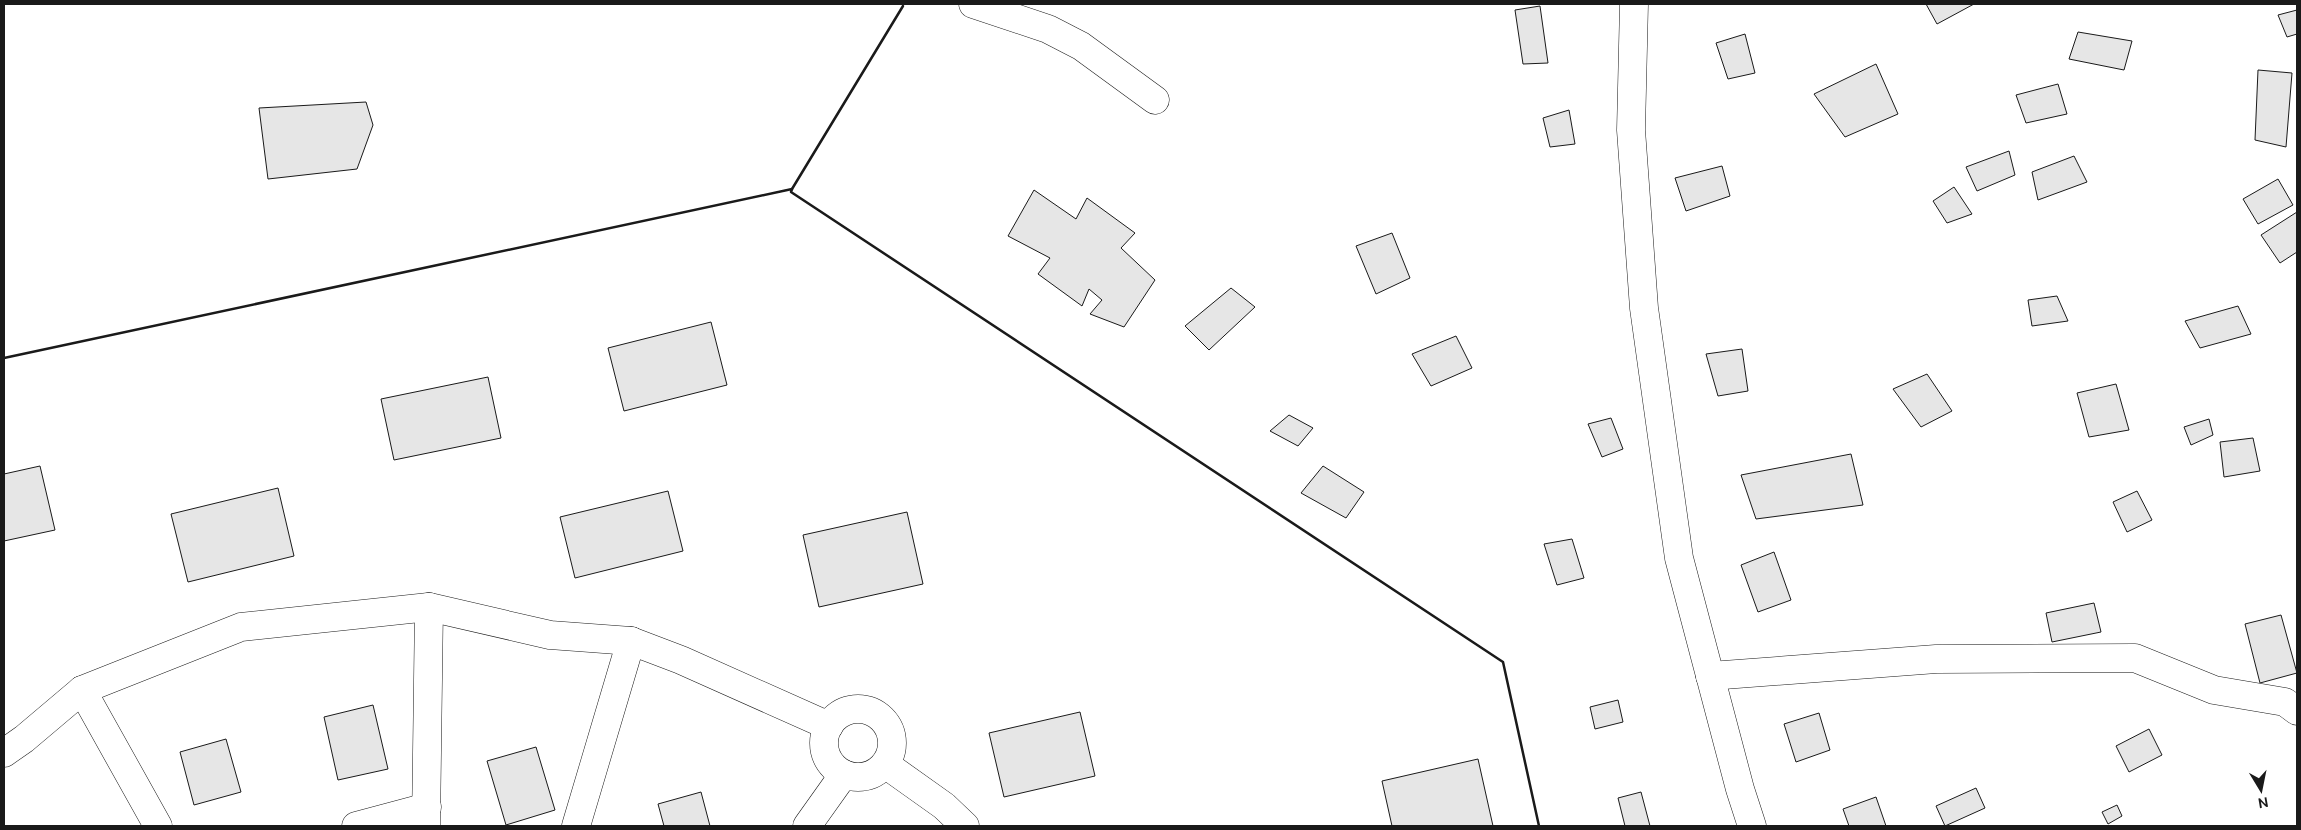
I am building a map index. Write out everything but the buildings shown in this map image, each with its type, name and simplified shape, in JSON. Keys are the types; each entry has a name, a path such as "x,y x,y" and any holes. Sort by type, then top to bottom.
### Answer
{"street":[{"path":"974,4 1048,29 1081,46 1155,100"},
{"path":"1634,4 1631,130 1644,308 1679,558 1740,789 1752,826"},
{"path":"356,826 427,817 429,607"},
{"path":"4,753 24,739 82,690 241,627 429,607 550,635 631,641 681,660 829,726"},
{"path":"576,826 631,641"},
{"path":"1710,676 1936,659 2134,658 2214,690 2285,702 2297,711"},
{"path":"82,690 158,826"},
{"path":"853,710 864,710 875,714 884,721 890,731 892,742 890,754 885,764 876,772 866,777 854,778 834,768 824,748 824,736 829,726 843,713 853,710"},
{"path":"885,764 944,806 965,826"},
{"path":"807,826 844,774"}],"wall":[{"path":"792,189 903,6"},
{"path":"4,358 792,189 791,192 1503,662 1539,826"}]}
